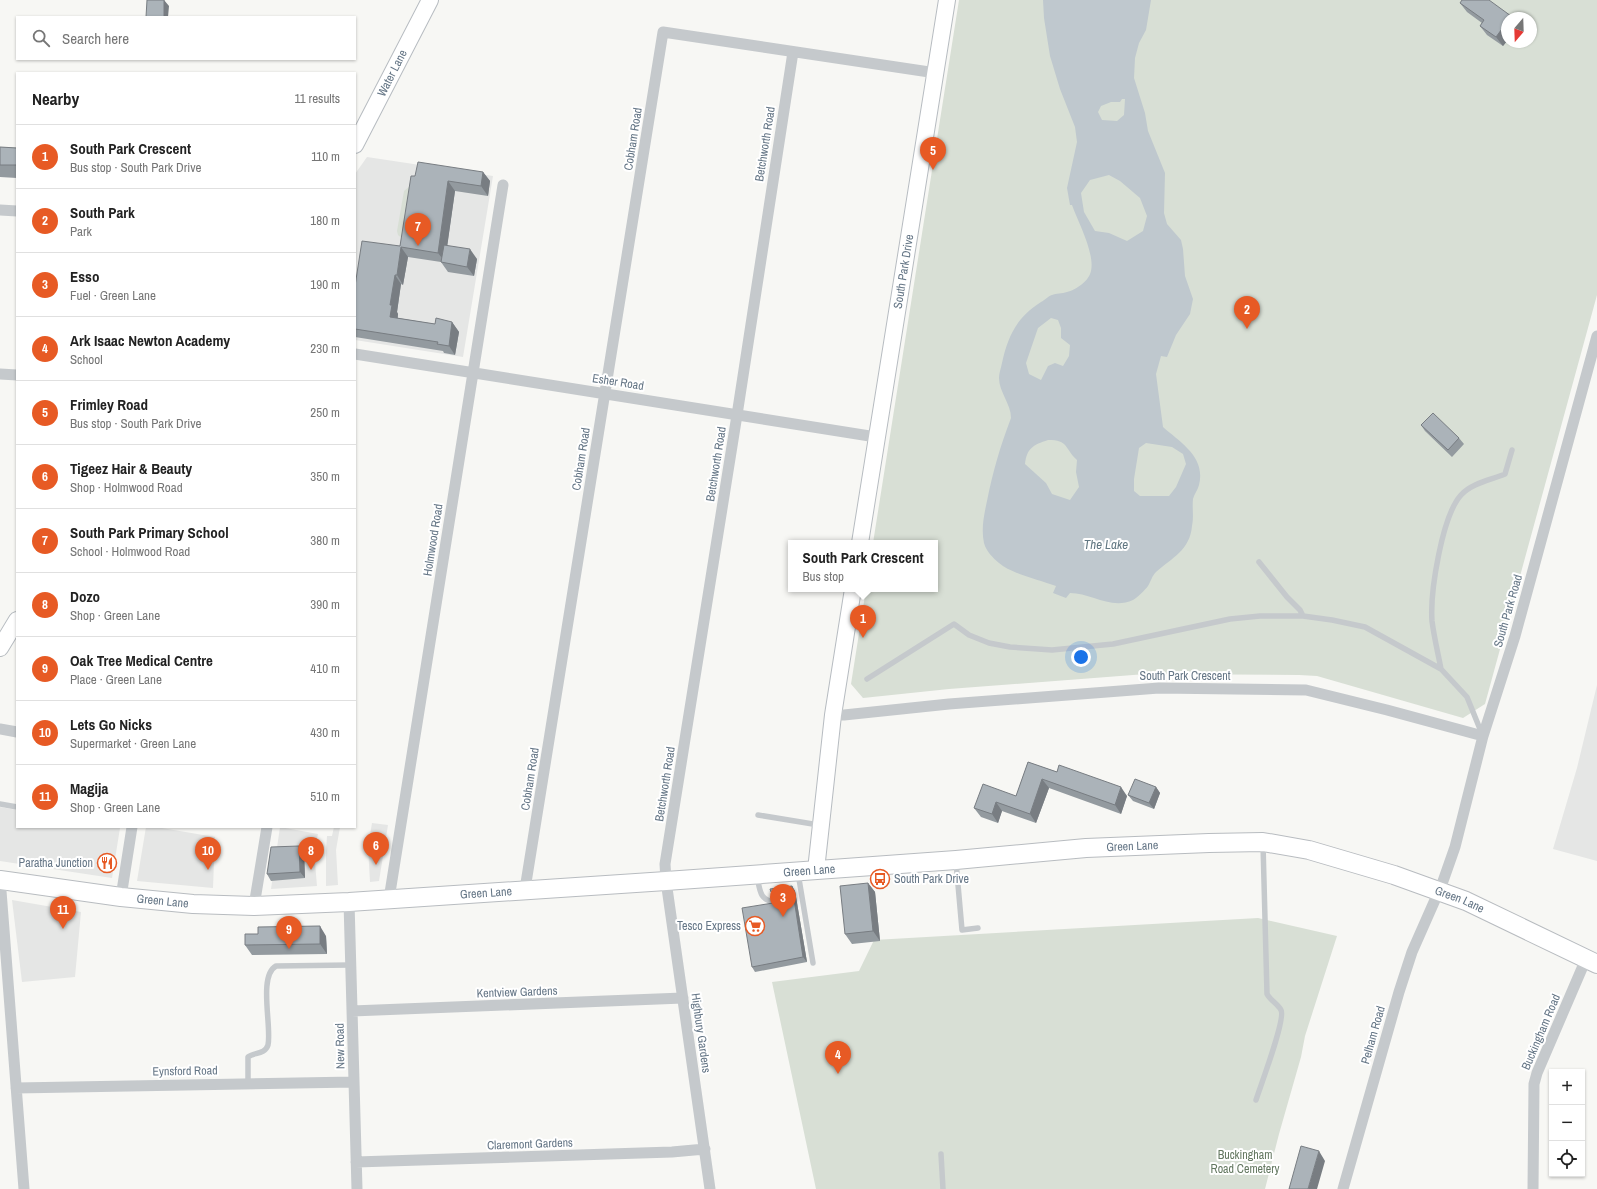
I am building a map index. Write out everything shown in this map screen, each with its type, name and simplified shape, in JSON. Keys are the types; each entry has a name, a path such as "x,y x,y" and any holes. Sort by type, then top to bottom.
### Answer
{"main road":[{"name":"Green Lane","path":"1,880 192,904 254,906 349,902 526,889 666,881 956,860 1086,848 1263,842 1309,850 1394,875 1439,891 1466,901 1591,962"}],"street":[{"name":"Water Lane","path":"356,143 430,0"},
{"name":"South Park Drive","path":"860,540 947,0"},
{"name":"Cobham Road","path":"526,889 663,32 793,52"},
{"path":"793,52 936,74"},
{"name":"Betchworth Road","path":"666,881 665,864 737,415 793,52"},
{"name":"Holmwood Road","path":"389,899 503,185"},
{"path":"0,210 16,210"},
{"name":"South Park Road","path":"1439,891 1455,846 1483,736 1515,636 1597,336"},
{"name":"Esher Road","path":"356,354 876,437"},
{"path":"0,374 16,375"},
{"path":"816,870 833,715 853,592"},
{"path":"0,648 16,622"},
{"name":"South Park Crescent","path":"833,715 949,704 1159,688 1306,690 1483,736"},
{"path":"0,729 16,732"},
{"path":"121,896 132,828"},
{"path":"254,906 267,828"},
{"path":"1,880 24,1189"},
{"name":"Highbury Gardens","path":"666,881 710,1189"},
{"name":"Pelham Road","path":"1343,1189 1399,992 1412,952 1439,891"},
{"name":"New Road","path":"349,902 357,1189"},
{"name":"Buckingham Road","path":"1533,1189 1535,1079 1591,962"},
{"name":"Kentview Gardens","path":"352,1010 683,998"},
{"name":"Eynsford Road","path":"16,1088 354,1082"},
{"name":"Claremont Gardens","path":"356,1162 672,1152 705,1149"}],"lane":[{"path":"1441,669 1432,621 1432,599 1433,586 1445,529 1461,495 1472,487 1505,474 1512,450"},
{"path":"1259,562 1286,597 1300,610 1303,616"},
{"path":"867,680 954,624 968,636 989,643 1010,647 1052,650 1113,644 1230,619 1260,616 1303,616 1365,627 1441,669 1467,697 1483,736"},
{"path":"0,804 16,807"},
{"path":"758,815 821,825"},
{"path":"1256,1100 1278,1036 1282,1016 1282,1010 1267,994 1263,842"},
{"path":"956,860 962,930 978,928"},
{"path":"797,871 799,898 813,963"},
{"path":"757,874 761,895 764,899 775,902"},
{"path":"248,1083 248,1057 250,1055 262,1052 268,1045 267,992 272,968 276,966 350,966"},
{"path":"942,1154 943,1189"}],"shaded area":[{"path":"367,157 493,176 463,357 356,340 356,173"},
{"path":"1597,685 1597,861 1553,849 1577,768"},
{"path":"0,807 16,810 16,828 120,828 112,878 0,861"},
{"path":"372,823 388,825 379,881 370,882 368,847"},
{"path":"146,828 162,828 215,837 213,888 137,881"},
{"path":"280,828 318,834 314,851 317,886 271,889"},
{"path":"334,828 340,828 336,850 338,885 326,886 327,836 332,836"},
{"path":"12,900 81,912 75,977 22,982"}],"green space":[{"path":"959,0 1597,0 1597,295 1485,704 1463,718 1317,676 1299,675 1146,674 949,689 863,698 851,684 866,592 938,592 938,540 873,540"},
{"path":"411,185 405,241 398,235 397,231 404,191"},
{"name":"Buckingham Road Cemetery","path":"1258,918 1337,936 1305,1036 1301,1057 1265,1189 816,1189 772,982 859,971 874,940"}],"water":[{"name":"The Lake","path":"1043,0 1151,0 1146,30 1139,43 1135,58 1134,78 1145,113 1148,131 1165,173 1164,213 1167,224 1181,240 1185,276 1193,299 1190,314 1176,335 1167,357 1161,356 1156,374 1163,427 1184,445 1199,466 1199,485 1193,499 1191,534 1184,547 1174,558 1156,572 1143,592 1137,598 1125,603 1109,602 1070,593 1066,598 1053,593 1056,586 1018,574 1004,567 988,552 983,538 984,517 992,479 1000,449 1011,418 999,378 1007,344 1015,328 1026,314 1051,296 1071,291 1085,282 1090,275 1092,264 1091,255 1085,238 1072,205 1070,205 1067,188 1077,142 1075,127 1060,89 1050,56 1044,18","holes":["1122,99 1125,99 1124,115 1117,121 1102,120 1098,112 1101,106 1111,102 1120,102","1109,175 1120,181 1140,198 1147,216 1143,231 1127,241 1109,233 1095,231 1084,212 1081,193 1090,180","1051,318 1058,320 1061,328 1061,338 1070,345 1069,356 1063,366 1055,363 1048,366 1041,380 1029,374 1026,363 1038,328","1048,440 1060,441 1077,460 1076,472 1079,487 1070,500 1052,494 1046,483 1025,464 1027,454 1038,444","1146,443 1172,447 1183,454 1186,464 1176,487 1169,496 1140,496 1134,491 1134,479 1139,448"]}],"building":[{"path":"147,0 164,0 164,16 146,16"},
{"path":"1462,0 1489,0 1506,12 1501,12 1501,30 1496,37 1480,26 1484,20 1460,3"},
{"path":"0,147 16,148 16,165 0,165"},
{"path":"418,162 483,172 481,186 448,181 438,253 401,247 397,275 395,275 390,305 392,305 390,317 435,324 436,318 452,322 449,346 437,344 438,342 356,329 356,280 362,241 400,246 411,176 415,176"},
{"path":"444,245 470,249 467,267 441,262"},
{"path":"1433,413 1459,438 1448,450 1421,425"},
{"path":"1028,762 1057,772 1059,765 1121,787 1115,805 1042,779 1030,814 996,802 992,814 974,808 983,784 1016,796"},
{"path":"1135,779 1156,787 1149,803 1128,795"},
{"path":"299,846 300,872 267,874 271,847"},
{"path":"868,883 873,931 845,934 840,886"},
{"path":"792,886 803,957 752,967 742,908 773,903 776,896 770,889"},
{"path":"320,926 320,944 245,945 245,934 258,934 258,927"},
{"path":"1301,1146 1319,1151 1308,1189 1289,1189"}],"place":[{"name":"Frimley Road","path":"933,170"},
{"name":"South Park Primary School","path":"418,246"},
{"name":"South Park","path":"1247,329"},
{"name":"South Park Crescent","path":"863,638"},
{"name":"Paratha Junction","path":"107,863"},
{"name":"Tigeez Hair & Beauty","path":"376,865"},
{"name":"Lets Go Nicks","path":"208,870"},
{"name":"Dozo","path":"311,870"},
{"name":"South Park Drive","path":"880,879"},
{"name":"Esso","path":"783,917"},
{"name":"Tesco Express","path":"755,926"},
{"name":"Magija","path":"63,929"},
{"name":"Oak Tree Medical Centre","path":"289,949"},
{"name":"Ark Isaac Newton Academy","path":"838,1074"}]}
